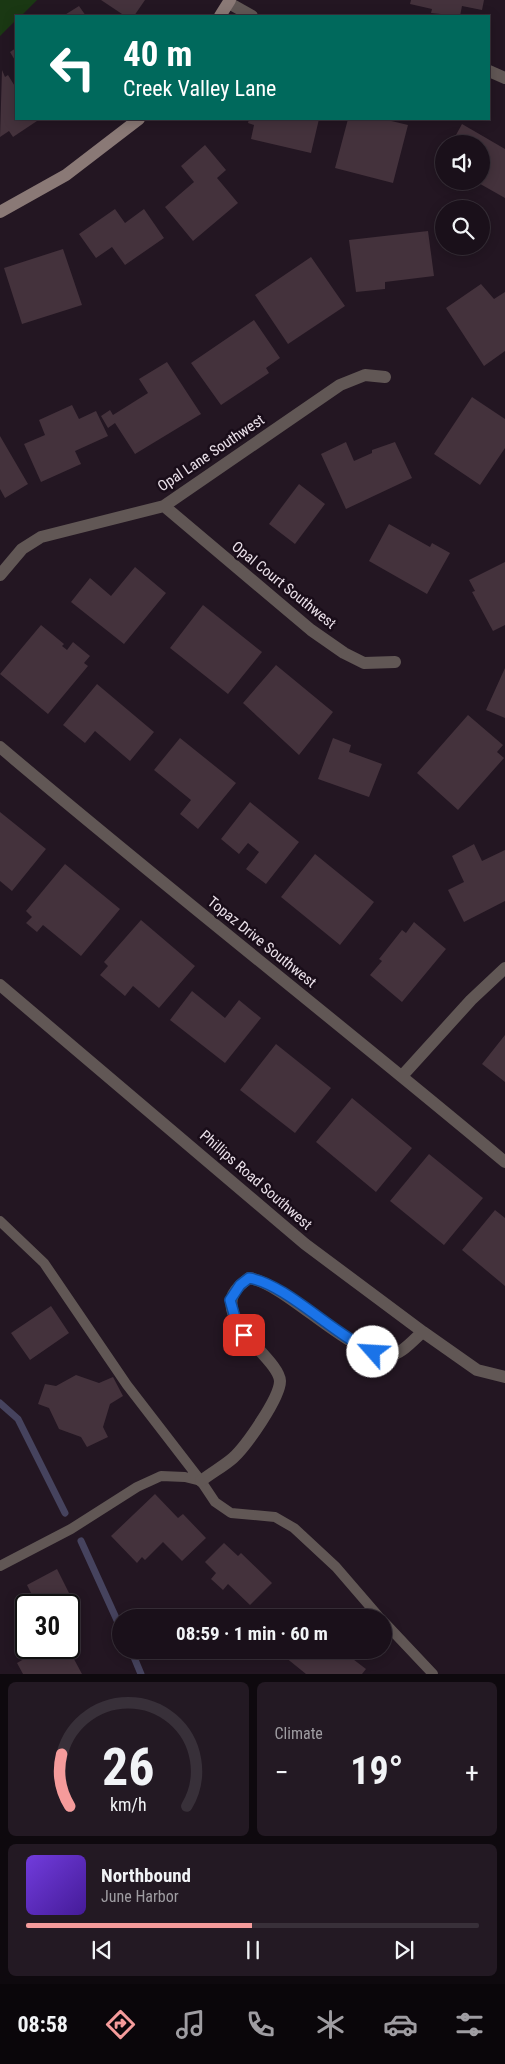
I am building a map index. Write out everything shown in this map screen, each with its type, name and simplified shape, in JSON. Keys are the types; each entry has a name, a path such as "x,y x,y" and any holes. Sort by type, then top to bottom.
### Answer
{"street":[{"path":"221,15 230,1 251,15"},
{"path":"490,71 505,78"},
{"path":"0,212 66,175 138,120"},
{"name":"Opal Lane Southwest","path":"0,575 22,549 41,537 164,506 340,385 365,375 385,377"},
{"name":"Opal Court Southwest","path":"164,506 311,630 344,654 364,663 395,662"},
{"name":"Topaz Drive Southwest","path":"0,747 101,832 505,1162"},
{"path":"402,1076 471,1000 505,968"},
{"name":"Phillips Road Southwest","path":"0,985 306,1244 422,1332 476,1370 505,1377"},
{"path":"202,1481 232,1459 272,1406 279,1391 280,1379 276,1369 244,1335 231,1309 230,1300 234,1292 249,1278 261,1280 278,1289 354,1344 373,1352 386,1355 398,1352 422,1332"}],"lane":[{"path":"0,1221 44,1263 127,1385 202,1481 214,1502 231,1513 275,1517 294,1528 336,1567 372,1609"},
{"path":"0,1566 70,1529 138,1487 161,1476 185,1477 202,1481"},
{"path":"392,1630 433,1674"}],"green space":[{"path":"0,0 37,0 22,15 15,15 15,21 0,36"}],"building":[{"path":"101,0 145,0 135,15 124,15"},
{"path":"411,0 484,0 482,10 462,6 460,15 431,13 432,9 410,4"},
{"path":"79,6 85,15 65,15"},
{"path":"15,49 15,60 10,52"},
{"path":"2,70 5,77 8,75 15,86 15,120 37,121 13,137 9,131 0,137"},
{"path":"249,120 319,120 311,153 251,139 254,125 248,123"},
{"path":"348,120 387,120 408,125 393,183 335,168"},
{"path":"462,124 481,135 456,135"},
{"path":"490,140 505,149 505,198 490,190"},
{"path":"205,145 226,170 217,178 238,203 193,241 165,207 194,182 181,166"},
{"path":"115,209 125,223 144,209 164,238 125,265 112,247 96,258 79,234"},
{"path":"428,231 434,276 385,282 385,289 356,292 349,240"},
{"path":"63,249 82,305 22,324 4,268"},
{"path":"311,257 345,306 288,344 255,295"},
{"path":"481,284 494,299 505,292 505,351 484,366 446,308"},
{"path":"254,320 280,358 266,368 269,373 221,405 191,363"},
{"path":"167,362 201,414 135,454 115,423 108,428 101,416 110,410 113,415 148,393 139,379"},
{"path":"472,397 505,419 505,448 480,485 434,454"},
{"path":"72,405 79,419 96,411 108,436 75,451 81,464 41,482 24,444 45,435 39,420"},
{"path":"0,436 28,484 5,498 0,489"},
{"path":"346,442 354,461 372,453 372,450 395,442 412,478 346,509 321,454"},
{"path":"299,484 325,504 295,544 269,524"},
{"path":"389,524 430,547 432,543 450,553 427,594 369,561"},
{"path":"505,562 505,625 493,631 472,592 475,591 469,580"},
{"path":"135,567 166,593 124,644 71,602 90,578 111,596"},
{"path":"203,605 262,652 228,694 170,648"},
{"path":"41,625 64,644 62,646 67,650 73,642 90,656 84,663 88,666 48,714 0,674"},
{"path":"276,665 333,712 299,755 243,703"},
{"path":"505,668 505,718 486,710"},
{"path":"97,684 154,732 130,761 95,731 85,743 63,725"},
{"path":"468,715 503,745 497,752 504,758 458,810 417,773"},
{"path":"180,738 236,783 198,829 180,814 191,800 154,770"},
{"path":"333,738 351,745 349,752 382,764 369,797 318,779"},
{"path":"250,802 299,842 266,884 246,869 259,852 248,843 239,854 221,839"},
{"path":"0,812 46,849 12,891 0,881"},
{"path":"474,844 482,861 505,850 505,901 464,922 448,890 464,882 452,856"},
{"path":"315,854 374,902 340,945 281,897"},
{"path":"65,864 120,909 81,956 43,925 37,932 26,923 32,917 26,911"},
{"path":"141,920 195,966 159,1008 133,986 125,996 100,975 108,966 104,962"},
{"path":"414,922 446,949 402,1002 370,975 382,961 379,959 402,930 406,933"},
{"path":"192,991 225,1018 239,1000 261,1018 225,1063 170,1020"},
{"path":"505,1035 505,1082 482,1064"},
{"path":"276,1044 331,1088 295,1133 240,1090"},
{"path":"352,1098 412,1148 376,1192 316,1142"},
{"path":"429,1154 483,1198 444,1245 390,1201"},
{"path":"495,1210 505,1218 505,1286 462,1250"},
{"path":"51,1306 69,1333 30,1360 11,1333"},
{"path":"76,1375 99,1383 113,1377 123,1396 110,1404 103,1427 108,1437 87,1447 81,1437 59,1429 49,1408 38,1404 45,1384 56,1386"},
{"path":"155,1494 178,1518 183,1514 206,1538 182,1561 163,1542 145,1560 142,1557 137,1563 111,1536"},
{"path":"224,1543 238,1556 241,1553 272,1583 250,1605 228,1584 223,1590 211,1579 216,1573 205,1562"},
{"path":"57,1569 70,1594 32,1594 27,1585"},
{"path":"24,1659 74,1659 82,1674 23,1674 17,1663"},
{"path":"287,1659 353,1659 366,1669 362,1674 306,1674"}],"waterway":[{"path":"0,1403 18,1419 65,1513"},
{"path":"81,1541 112,1609"},
{"path":"135,1659 141,1674"}],"route":[{"path":"244,1335 231,1309 230,1300 240,1285 249,1278 261,1280 278,1289 354,1344 373,1352"}]}
